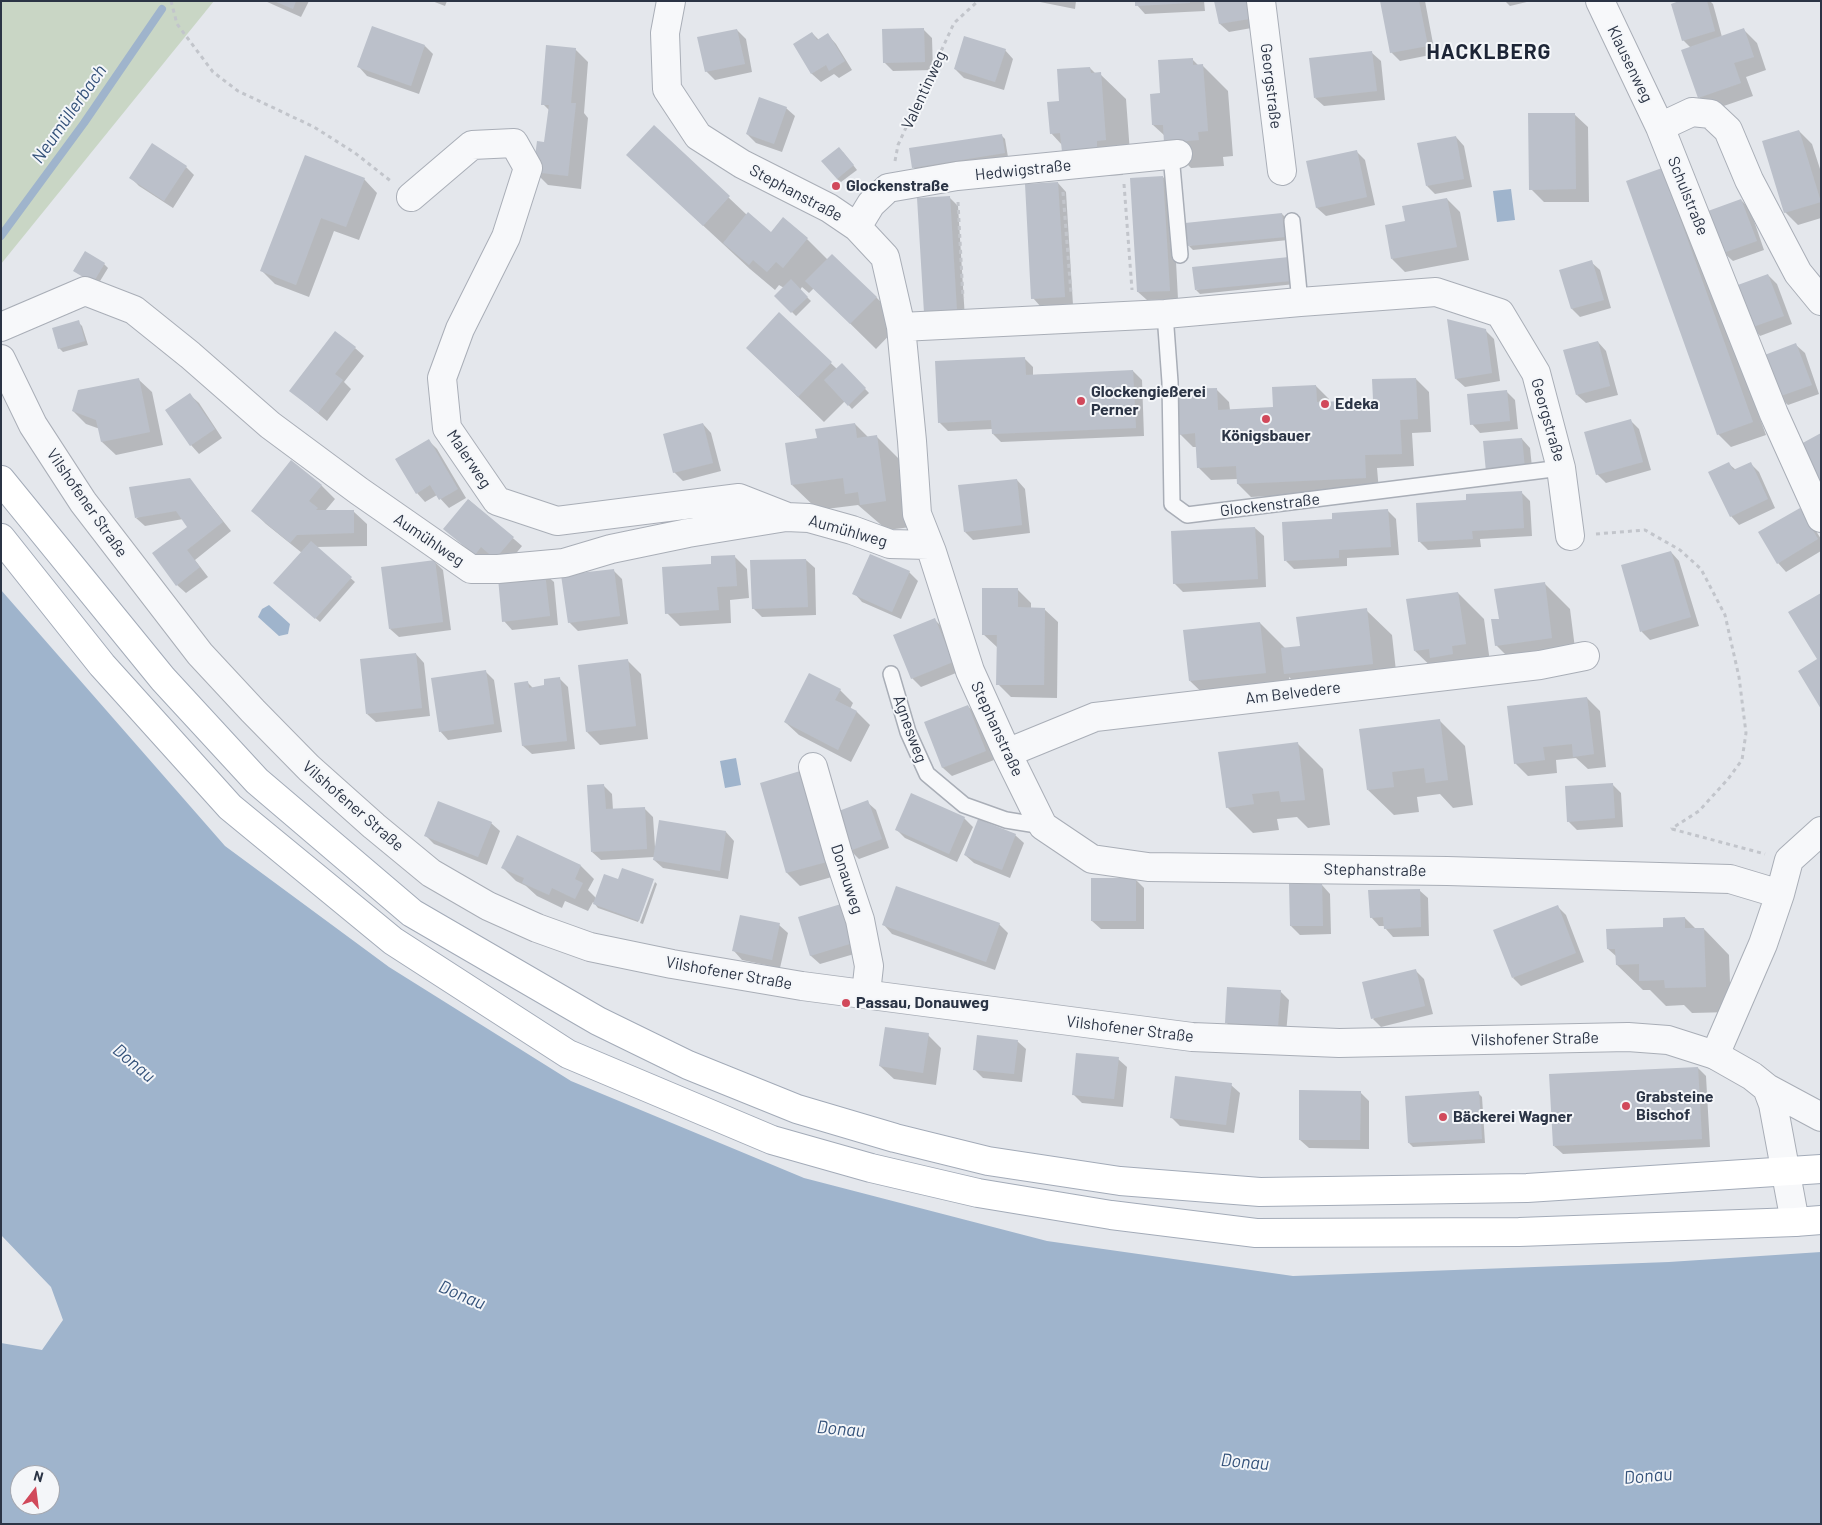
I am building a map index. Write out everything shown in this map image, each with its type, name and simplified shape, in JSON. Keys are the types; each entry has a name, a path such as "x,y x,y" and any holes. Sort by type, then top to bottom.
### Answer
{"main road":[{"path":"1,480 163,679 257,781 412,914 598,1021 688,1065 798,1110 895,1138 988,1161 1120,1181 1260,1192 1528,1188 1821,1169"},
{"path":"1,538 102,665 230,806 392,941 568,1054 772,1140 871,1168 978,1193 1111,1215 1256,1233 1519,1232 1808,1221"}],"street":[{"name":"Stephanstraße","path":"671,1 665,33 667,88 698,136 742,164 829,208 857,227 885,257 901,327 917,514 970,671 1043,826 1092,859 1148,867 1447,871 1730,879 1780,894"},
{"name":"Georgstraße","path":"1261,1 1282,171"},
{"name":"Klausenweg","path":"1600,1 1660,127"},
{"path":"1660,127 1692,112 1711,114 1728,130 1749,180 1798,273 1821,301"},
{"name":"Schulstraße","path":"1660,127 1774,414 1821,518"},
{"name":"Malerweg","path":"411,197 472,145 514,143 528,168 506,238 460,329 442,378 447,428 497,501 556,520 739,498 786,517"},
{"name":"Hedwigstraße","path":"888,188 956,176 1174,154"},
{"path":"857,227 871,204 888,188"},
{"name":"Aumühlweg","path":"1,327 85,291 134,310 190,355 270,425 358,491 471,569 498,569 564,563 611,548 786,517 808,518 852,530 890,544 929,545"},
{"name":"Georgstraße","path":"1300,302 1436,292 1500,312 1536,373 1562,468 1570,536"},
{"path":"901,327 1134,316 1300,302"},
{"name":"Vilshofener Straße","path":"1,359 33,425 83,502 200,654 309,768 374,826 431,873 488,906 537,928 590,947 672,964 802,986 1192,1037 1339,1043 1628,1037 1668,1040 1715,1055 1752,1076 1767,1088 1821,1117"},
{"name":"Am Belvedere","path":"1007,753 1094,718 1540,665 1585,656"},
{"name":"Donauweg","path":"814,767 838,854 860,920 869,966 866,993"},
{"path":"1715,1055 1762,944 1780,894 1789,860 1821,831"},
{"path":"1767,1088 1773,1104 1786,1171 1808,1221"}],"lane":[{"path":"1174,154 1180,255"},
{"path":"1292,221 1300,302"},
{"name":"Glockenstraße","path":"1165,314 1170,382 1172,504 1187,515 1562,468"},
{"name":"Agnesweg","path":"892,674 908,732 927,774 964,805 1006,820 1043,826"}],"path":[{"path":"171,1 177,24 213,72 238,91 314,127 355,153 411,197"},
{"name":"Valentinweg","path":"888,188 898,145 954,23 978,1"},
{"path":"1123,160 1134,316"},
{"path":"1061,166 1072,319"},
{"path":"956,176 964,324"},
{"path":"1570,536 1645,530 1680,550 1701,569 1726,615 1739,677 1746,732 1742,760 1728,779 1699,811 1671,829 1789,860"}],"green space":[{"path":"1,1 214,1 1,264"}],"water":[{"path":"1511,189 1515,220 1497,222 1493,191"},
{"name":"Donau","path":"1,590 225,846 389,967 571,1081 804,1178 1047,1241 1293,1276 1669,1262 1821,1252 1821,1524 1,1524 1,1343 42,1350 63,1320 51,1287 1,1235"},
{"path":"269,605 290,624 288,634 279,636 258,617 262,609"},
{"path":"736,758 741,785 725,788 720,761"}],"building":[{"path":"274,1 296,1 293,9"},
{"path":"1135,1 1190,1 1190,3 1135,6"},
{"path":"1214,1 1252,1 1255,18 1219,24"},
{"path":"1380,1 1419,1 1428,46 1390,53"},
{"path":"1679,1 1707,1 1715,31 1682,41 1671,4"},
{"path":"372,26 425,45 411,86 357,67"},
{"path":"924,28 925,62 883,63 882,29"},
{"path":"1744,28 1754,57 1734,63 1741,83 1698,98 1681,50"},
{"path":"737,29 745,64 705,72 697,37"},
{"path":"812,32 817,40 828,33 845,61 829,71 826,65 811,74 793,44"},
{"path":"964,36 1006,49 995,82 954,69"},
{"path":"546,45 576,48 571,103 576,103 568,176 533,172 537,141 544,142 549,105 541,105"},
{"path":"1372,51 1377,91 1314,98 1309,58"},
{"path":"1193,58 1193,65 1203,64 1208,131 1198,132 1199,140 1164,143 1163,125 1152,125 1150,94 1160,93 1158,60"},
{"path":"1090,67 1091,73 1101,72 1106,140 1097,141 1097,149 1062,152 1060,133 1050,134 1047,102 1059,101 1057,69"},
{"path":"759,97 787,107 774,144 746,134"},
{"path":"1528,113 1575,113 1576,189 1529,190"},
{"path":"654,125 730,196 703,226 626,155"},
{"path":"1799,130 1821,202 1784,213 1762,141"},
{"path":"1002,134 1005,153 912,168 909,148"},
{"path":"1456,136 1464,179 1426,186 1417,143"},
{"path":"152,143 187,166 164,201 129,178"},
{"path":"839,147 854,165 837,179 821,161"},
{"path":"1357,150 1367,197 1316,208 1306,161"},
{"path":"305,155 365,178 346,227 321,218 296,285 260,271"},
{"path":"1662,168 1753,422 1717,435 1626,181"},
{"path":"1163,176 1170,291 1137,292 1130,178"},
{"path":"1058,182 1065,297 1031,299 1025,184"},
{"path":"950,196 957,311 924,313 917,198"},
{"path":"1447,198 1457,247 1391,259 1385,225 1405,221 1402,206"},
{"path":"1741,199 1757,241 1723,253 1708,211"},
{"path":"748,212 771,232 783,217 808,238 783,268 776,262 767,272 753,260 749,265 723,243"},
{"path":"1282,213 1285,237 1188,246 1185,223"},
{"path":"85,251 105,263 93,283 73,271"},
{"path":"832,254 877,297 850,324 805,281"},
{"path":"1289,257 1291,281 1195,290 1192,267"},
{"path":"1592,260 1604,300 1571,309 1559,270"},
{"path":"1768,274 1784,316 1750,328 1735,286"},
{"path":"791,279 808,297 791,313 774,296"},
{"path":"779,312 832,362 798,397 746,348"},
{"path":"1447,319 1486,329 1492,373 1455,379"},
{"path":"79,320 85,341 58,349 52,328"},
{"path":"335,331 356,347 335,374 343,380 318,413 289,391"},
{"path":"1598,341 1610,386 1576,395 1563,350"},
{"path":"1796,343 1812,385 1778,397 1762,356"},
{"path":"1025,357 1026,375 1133,370 1136,428 992,434 991,420 938,423 935,361"},
{"path":"842,363 866,388 848,406 824,380"},
{"path":"139,378 150,432 101,442 96,420 72,411 78,390"},
{"path":"1416,378 1418,419 1400,420 1402,454 1365,455 1366,478 1237,484 1236,466 1197,468 1195,433 1178,435 1176,389 1217,388 1218,410 1273,407 1272,387 1316,385 1317,402 1373,400 1372,379"},
{"path":"1507,390 1510,421 1470,425 1467,394"},
{"path":"190,393 215,429 190,446 165,410"},
{"path":"1631,419 1643,462 1596,475 1584,432"},
{"path":"703,423 713,463 673,473 663,434"},
{"path":"855,423 857,438 877,435 886,501 860,505 858,492 845,494 843,478 791,485 785,443 817,438 815,429"},
{"path":"1821,433 1821,483 1819,484 1799,445"},
{"path":"1522,438 1525,469 1486,472 1483,441"},
{"path":"429,439 458,489 439,500 430,485 416,494 395,459"},
{"path":"291,460 322,485 309,501 318,508 316,510 354,510 354,533 297,535 290,543 251,511"},
{"path":"1729,462 1733,470 1751,462 1768,499 1730,517 1708,472"},
{"path":"190,478 223,522 187,550 200,567 176,586 152,553 187,527 176,511 135,518 129,487"},
{"path":"1017,479 1022,525 964,532 958,485"},
{"path":"1522,491 1524,528 1472,531 1473,539 1418,542 1416,503 1466,500 1466,494"},
{"path":"468,499 514,537 495,559 481,547 475,555 443,529"},
{"path":"1800,508 1818,539 1777,564 1758,532"},
{"path":"1388,509 1391,547 1339,550 1339,558 1284,561 1282,522 1332,519 1332,513"},
{"path":"1255,527 1258,579 1173,584 1171,531"},
{"path":"311,541 352,577 315,619 273,583"},
{"path":"1671,551 1691,617 1640,632 1621,565"},
{"path":"870,554 910,571 892,612 852,594"},
{"path":"735,555 737,586 717,587 719,610 665,614 662,567 711,564 711,556"},
{"path":"806,559 808,607 752,609 750,560"},
{"path":"435,560 443,622 389,629 381,567"},
{"path":"614,569 620,616 568,623 561,575"},
{"path":"545,573 550,616 502,622 498,578"},
{"path":"1545,582 1552,638 1495,646 1491,619 1499,619 1494,589"},
{"path":"982,588 1018,588 1018,607 1045,608 1044,685 996,685 997,635 982,635"},
{"path":"1458,592 1466,644 1452,646 1453,654 1430,658 1429,649 1414,651 1406,599"},
{"path":"1821,593 1821,709 1798,671 1817,659 1788,612"},
{"path":"1367,608 1373,664 1284,674 1281,648 1300,646 1296,617"},
{"path":"935,618 953,662 911,679 893,635"},
{"path":"1260,622 1266,673 1189,681 1183,630"},
{"path":"416,653 422,708 366,714 360,659"},
{"path":"628,659 636,726 586,732 578,665"},
{"path":"486,670 494,724 439,732 431,678"},
{"path":"809,673 841,689 835,700 857,711 838,750 784,722"},
{"path":"560,677 567,741 522,746 514,683 528,681 529,688 544,685 544,679"},
{"path":"1587,697 1594,754 1573,757 1572,744 1543,747 1545,760 1514,764 1507,706"},
{"path":"968,705 986,751 942,768 924,722"},
{"path":"1440,719 1448,780 1426,783 1424,768 1392,772 1394,787 1367,790 1359,729"},
{"path":"1298,742 1305,800 1281,802 1279,791 1252,794 1254,804 1226,808 1218,752"},
{"path":"807,769 834,860 786,873 760,783"},
{"path":"1613,783 1615,818 1567,822 1565,786"},
{"path":"604,784 606,809 645,807 647,849 591,852 587,785"},
{"path":"911,793 965,817 949,854 895,830"},
{"path":"868,800 882,839 849,851 836,812"},
{"path":"438,801 492,822 478,857 424,836"},
{"path":"978,819 1016,834 1002,870 964,855"},
{"path":"659,820 726,831 720,871 653,860"},
{"path":"517,835 581,865 575,879 583,883 575,899 552,888 549,895 522,883 524,878 501,868"},
{"path":"622,868 654,879 639,921 593,904 604,874 618,879"},
{"path":"1091,878 1136,878 1136,921 1091,921"},
{"path":"1289,884 1322,884 1323,926 1290,926"},
{"path":"896,886 1000,923 986,962 882,925"},
{"path":"1420,889 1421,927 1384,929 1383,917 1370,918 1368,890"},
{"path":"841,904 853,943 810,956 798,917"},
{"path":"1558,905 1576,953 1512,978 1493,930"},
{"path":"740,915 780,923 772,960 732,951"},
{"path":"1685,917 1685,928 1704,928 1706,987 1665,988 1664,980 1639,981 1639,964 1616,965 1615,949 1607,949 1606,929 1663,927 1663,918"},
{"path":"1416,969 1425,1006 1371,1019 1362,982"},
{"path":"1227,987 1281,990 1278,1026 1225,1023"},
{"path":"885,1027 929,1033 923,1073 879,1066"},
{"path":"977,1035 1018,1040 1014,1074 973,1070"},
{"path":"1076,1053 1119,1057 1114,1099 1072,1095"},
{"name":"Grabsteine Bischof","path":"1698,1067 1702,1139 1553,1146 1549,1074"},
{"path":"1175,1076 1232,1083 1226,1125 1170,1118"},
{"path":"1299,1090 1361,1091 1360,1140 1299,1140"},
{"name":"Bäckerei Wagner","path":"1479,1091 1482,1139 1408,1143 1405,1096"}],"waterway":[{"name":"Neumüllerbach","path":"1,236 84,123 162,9"}],"place":[{"name":"Glockenstraße","path":"836,186"},
{"name":"Glockengießerei Perner","path":"1081,401"},
{"name":"Edeka","path":"1325,404"},
{"name":"Königsbauer","path":"1266,419"},
{"name":"Passau, Donauweg","path":"846,1003"},
{"name":"Grabsteine Bischof","path":"1626,1106"},
{"name":"Bäckerei Wagner","path":"1443,1117"}],"district":[{"name":"HACKLBERG","path":"1489,52"}]}
